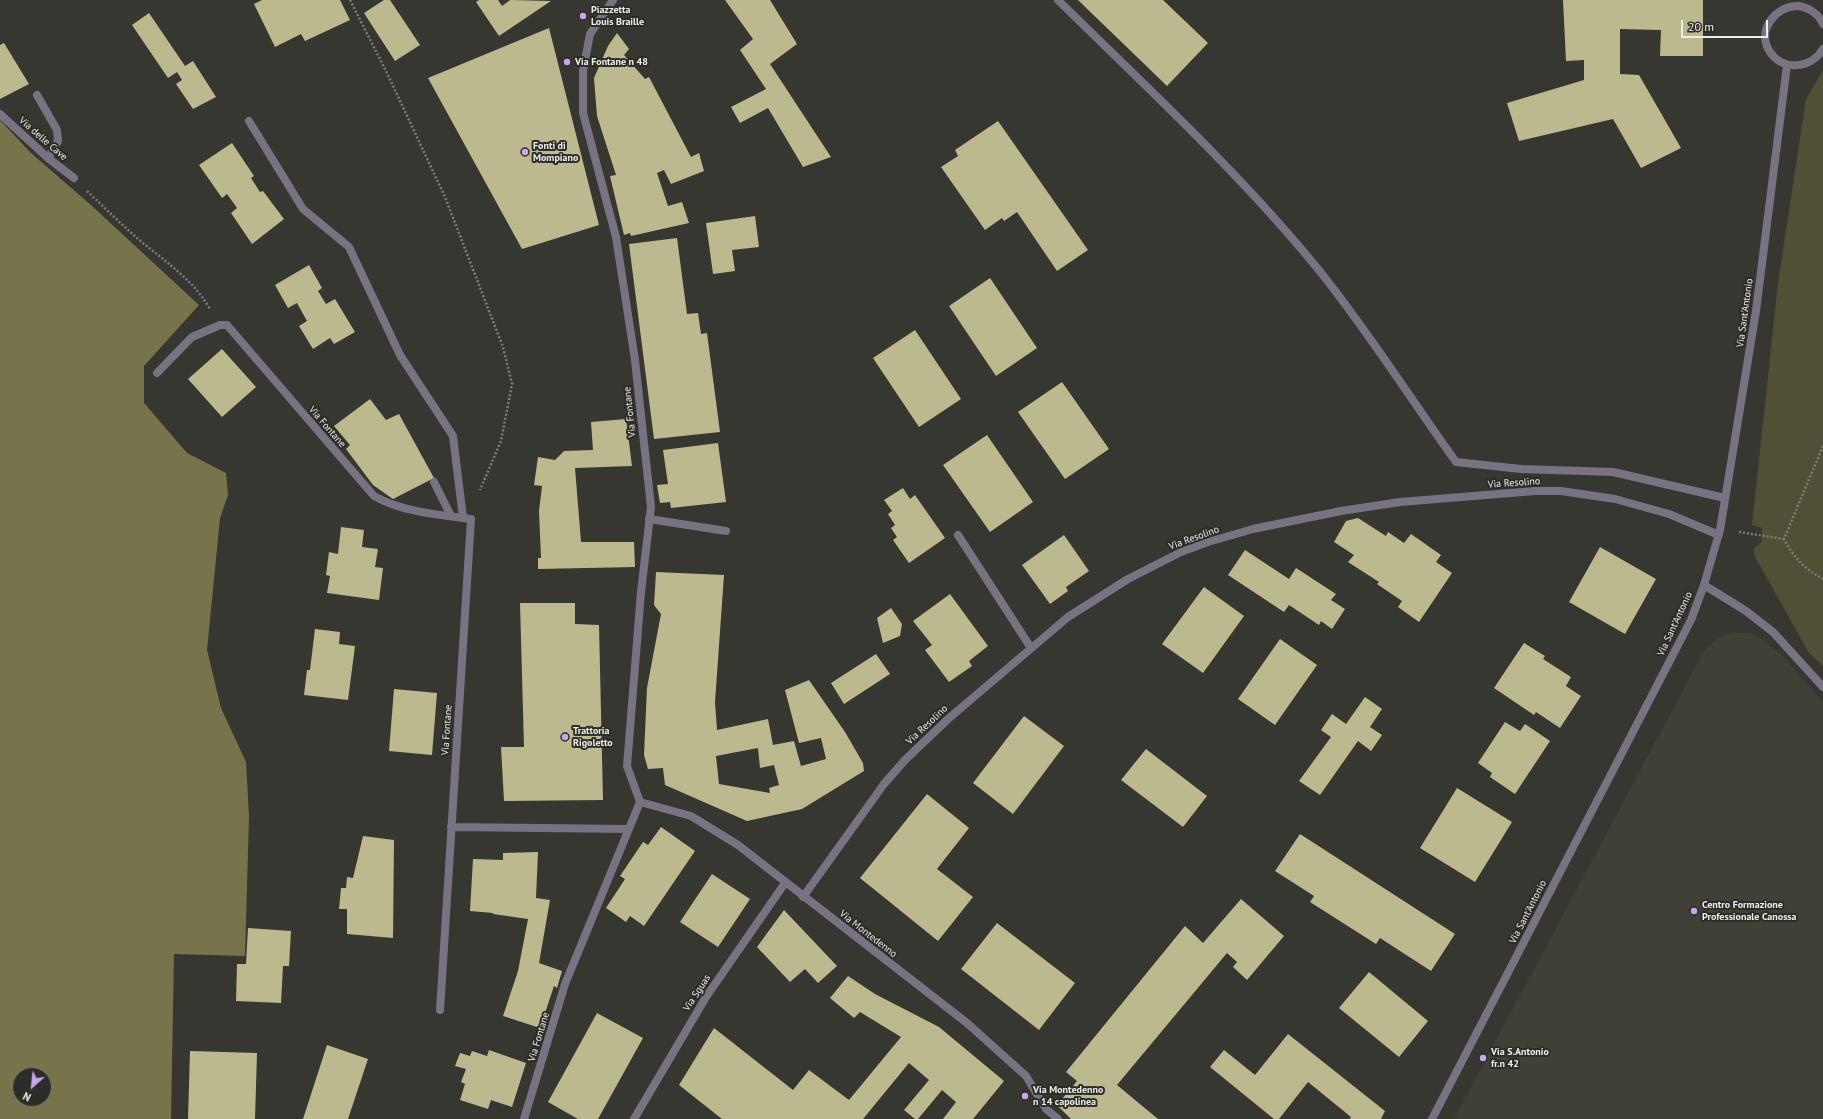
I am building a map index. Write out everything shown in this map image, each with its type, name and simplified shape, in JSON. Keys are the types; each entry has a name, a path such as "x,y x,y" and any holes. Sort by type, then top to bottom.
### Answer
{"street":[{"name":"Via Fontane","path":"524,1119 565,984 640,802 627,766 641,592 651,507 634,360 616,237 583,113 582,71 590,34 613,0"},
{"path":"1058,0 1169,108 1267,209 1318,269 1375,343 1428,423 1456,462 1521,469 1613,472 1725,498"},
{"path":"1822,20 1812,10 1787,3 1770,20 1766,30 1766,41 1769,52 1777,60 1787,65 1797,66 1807,64 1816,58 1823,49"},
{"name":"Via Sant'Antonio","path":"1432,1119 1691,620 1704,585 1720,533 1756,311 1787,65"},
{"path":"38,95 57,130 58,141 48,158"},
{"name":"Via delle Cave","path":"0,114 48,158 74,178"},
{"path":"249,121 303,209 349,247 400,355 453,436 467,519"},
{"name":"Via Fontane","path":"157,373 192,338 220,325 227,325 374,496 392,505 467,519 440,1010"},
{"path":"434,482 451,516"},
{"name":"Via Resolino","path":"803,897 880,789 904,760 948,719 1068,617 1097,597 1140,572 1181,552 1208,542 1253,529 1370,506 1499,494 1561,491 1595,495 1642,506 1682,518 1720,533"},
{"path":"649,519 726,531"},
{"path":"958,535 1031,648"},
{"path":"1704,585 1746,611 1773,632 1823,687"},
{"name":"Via Montedenno","path":"640,802 691,816 738,845 967,1023 1026,1076 1046,1109 1058,1119"},
{"path":"451,827 629,829"},
{"name":"Via Sguas","path":"634,1119 706,997 785,883"}],"path":[{"path":"350,0 387,73 445,197 503,347 512,384 501,441 467,519"},
{"path":"74,178 137,238 186,278 204,299"},
{"path":"1823,446 1784,539 1791,553 1808,570 1823,579"},
{"path":"1720,533 1784,539"}],"shaded area":[{"path":"1823,70 1823,666 1809,653 1754,555 1754,548 1762,542 1762,528 1752,525 1778,283 1806,99"},
{"path":"0,120 31,153 92,206 199,305 144,366 144,403 187,453 226,473 228,495 220,518 207,650 221,708 246,762 249,816 245,956 174,954 171,1119 0,1119"},
{"name":"Centro Formazione Professionale Canossa","path":"1731,633 1750,633 1763,640 1782,655 1823,702 1823,1119 1454,1119 1705,649 1716,639"}],"building":[{"path":"262,0 340,0 350,20 305,41 301,34 275,47 254,4"},
{"path":"384,0 390,0 420,45 395,61 364,13"},
{"path":"479,0 498,0 502,6 510,0 551,1 499,36 476,2"},
{"path":"725,0 770,0 797,44 770,64 831,157 803,167 768,108 740,123 731,107 766,89 740,50 753,39"},
{"path":"1078,0 1163,0 1208,43 1167,86"},
{"path":"1563,0 1703,0 1703,56 1660,56 1661,30 1620,29 1620,74 1639,75 1681,148 1641,168 1613,119 1519,141 1507,103 1584,80 1584,60 1566,61"},
{"path":"149,13 185,66 193,61 216,97 193,109 176,84 182,80 177,72 168,78 132,25"},
{"name":"Fonti di Mompiano","path":"549,28 599,225 522,249 428,78"},
{"path":"617,33 629,49 624,55 645,79 649,77 691,157 699,153 704,171 671,184 664,170 657,173 668,206 682,202 689,223 631,236 630,233 624,235 610,176 616,175 597,116 594,78 608,46"},
{"path":"4,43 29,84 0,99 0,45"},
{"path":"998,121 1088,250 1057,271 1017,212 1004,221 1002,218 985,230 941,167 958,156 955,150"},
{"path":"232,143 254,176 251,178 260,192 263,191 284,219 252,244 231,213 237,208 227,194 222,198 199,165"},
{"path":"755,216 759,247 732,250 735,271 713,274 706,223"},
{"path":"677,238 687,314 698,313 701,334 707,333 720,432 654,439 629,244"},
{"path":"309,265 322,288 318,291 326,304 335,299 355,332 334,344 330,338 313,349 299,326 307,321 297,303 288,308 275,285"},
{"path":"990,278 1037,348 996,376 949,306"},
{"path":"915,330 961,399 919,427 873,358"},
{"path":"222,349 256,387 222,417 188,379"},
{"path":"1062,382 1109,449 1065,479 1018,412"},
{"path":"370,399 386,420 399,414 434,478 393,499 373,485 346,449 350,445 334,426"},
{"path":"626,419 632,466 575,468 581,542 634,542 635,567 538,569 538,558 541,558 539,511 542,486 534,485 538,457 555,460 564,451 593,450 591,422"},
{"path":"987,435 1033,502 990,532 943,465"},
{"path":"718,443 726,502 671,508 670,502 660,503 657,485 668,484 663,450"},
{"path":"903,488 910,499 915,495 945,538 909,563 893,540 897,537 891,528 895,525 888,514 892,511 884,500"},
{"path":"1358,518 1386,536 1388,532 1404,543 1411,534 1441,555 1436,562 1452,573 1419,622 1398,607 1402,601 1377,584 1379,582 1348,562 1354,555 1334,542 1346,521"},
{"path":"341,527 364,530 362,547 378,549 375,567 383,568 379,600 327,593 330,576 326,575 329,552 338,554"},
{"path":"1064,535 1089,571 1066,587 1068,591 1050,604 1022,565"},
{"path":"1600,547 1656,579 1625,634 1569,602"},
{"path":"1245,550 1289,579 1296,568 1336,594 1331,600 1345,609 1332,629 1321,621 1319,625 1289,605 1284,612 1228,575"},
{"path":"656,572 724,575 715,702 717,730 768,719 773,745 794,741 801,766 826,759 821,738 799,743 785,690 809,680 845,732 863,763 864,771 802,809 747,821 665,785 663,768 648,769 644,755 647,688 661,614 654,605","holes":["758,748 760,768 774,765 779,785 769,788 770,793 719,784 716,756"]},
{"path":"1204,587 1244,616 1203,673 1162,644"},
{"path":"950,594 988,646 969,661 972,666 949,682 925,650 932,645 913,621"},
{"path":"520,603 575,603 575,624 599,625 603,800 504,801 501,747 524,747"},
{"path":"891,608 902,624 900,636 883,643 877,618"},
{"path":"315,629 340,632 339,644 355,646 348,700 304,695 307,670 310,670"},
{"path":"1280,639 1317,665 1275,725 1238,699"},
{"path":"1524,643 1545,656 1543,659 1571,677 1566,686 1581,696 1560,728 1536,712 1534,715 1494,688"},
{"path":"876,654 890,674 844,704 831,683"},
{"path":"394,689 437,693 432,755 389,751"},
{"path":"1365,697 1382,709 1370,727 1382,735 1371,751 1358,741 1320,795 1299,781 1331,737 1321,730 1332,714 1346,724"},
{"path":"1024,716 1064,746 1013,814 973,783"},
{"path":"1505,722 1520,731 1525,724 1550,741 1515,794 1490,777 1492,773 1478,763"},
{"path":"1146,749 1207,796 1183,827 1121,780"},
{"path":"1457,788 1512,822 1475,882 1420,848"},
{"path":"927,794 969,828 937,869 973,897 938,941 860,878"},
{"path":"661,827 695,851 644,926 630,916 626,922 606,908 625,879 620,876 643,842 648,845"},
{"path":"1300,834 1455,934 1431,971 1380,938 1376,944 1310,902 1314,896 1275,871"},
{"path":"363,836 394,840 393,938 347,934 347,909 339,909 341,888 346,888 347,877 353,878"},
{"path":"538,852 536,898 550,900 539,963 562,971 557,988 554,986 540,1028 503,1016 518,971 528,919 470,911 473,859 503,860 503,853"},
{"path":"712,874 750,899 718,947 680,922"},
{"path":"1241,899 1284,936 1247,980 1233,967 1237,962 1227,953 1117,1085 1158,1119 1071,1119 1057,1105 1077,1081 1066,1072 1185,926 1203,943"},
{"path":"784,910 837,966 818,983 805,969 790,982 757,947"},
{"path":"997,923 1075,983 1039,1030 961,969"},
{"path":"248,928 291,931 289,966 283,966 281,1003 236,1001 237,964 246,964"},
{"path":"1369,972 1428,1021 1399,1057 1339,1008"},
{"path":"848,976 875,994 939,1027 1004,1081 973,1119 943,1119 956,1102 942,1090 918,1119 915,1119 904,1110 929,1080 909,1063 863,1119 722,1119 679,1085 714,1028 793,1090 809,1070 849,1100 901,1037 860,1012 854,1018 830,998"},
{"path":"597,1013 643,1038 598,1119 578,1119 548,1102"},
{"path":"1288,1034 1385,1111 1381,1119 1350,1119 1351,1117 1308,1082 1279,1119 1274,1119 1210,1067 1224,1050 1255,1075"},
{"path":"327,1045 368,1059 348,1119 303,1119"},
{"path":"489,1050 526,1063 512,1107 491,1100 488,1109 460,1100 465,1084 461,1082 466,1069 455,1066 460,1053 470,1056 472,1051 487,1056"},
{"path":"190,1051 257,1053 255,1119 188,1119"}],"place":[{"name":"Piazzetta Louis Braille","path":"583,16"},
{"name":"Via Fontane n 48","path":"567,62"},
{"name":"Fonti di Mompiano","path":"525,152"},
{"name":"Trattoria Rigoletto","path":"565,737"},
{"name":"Centro Formazione Professionale Canossa","path":"1694,911"},
{"name":"Via S.Antonio fr.n 42","path":"1483,1058"},
{"name":"Via Montedenno n 14 capolinea","path":"1025,1096"}]}
